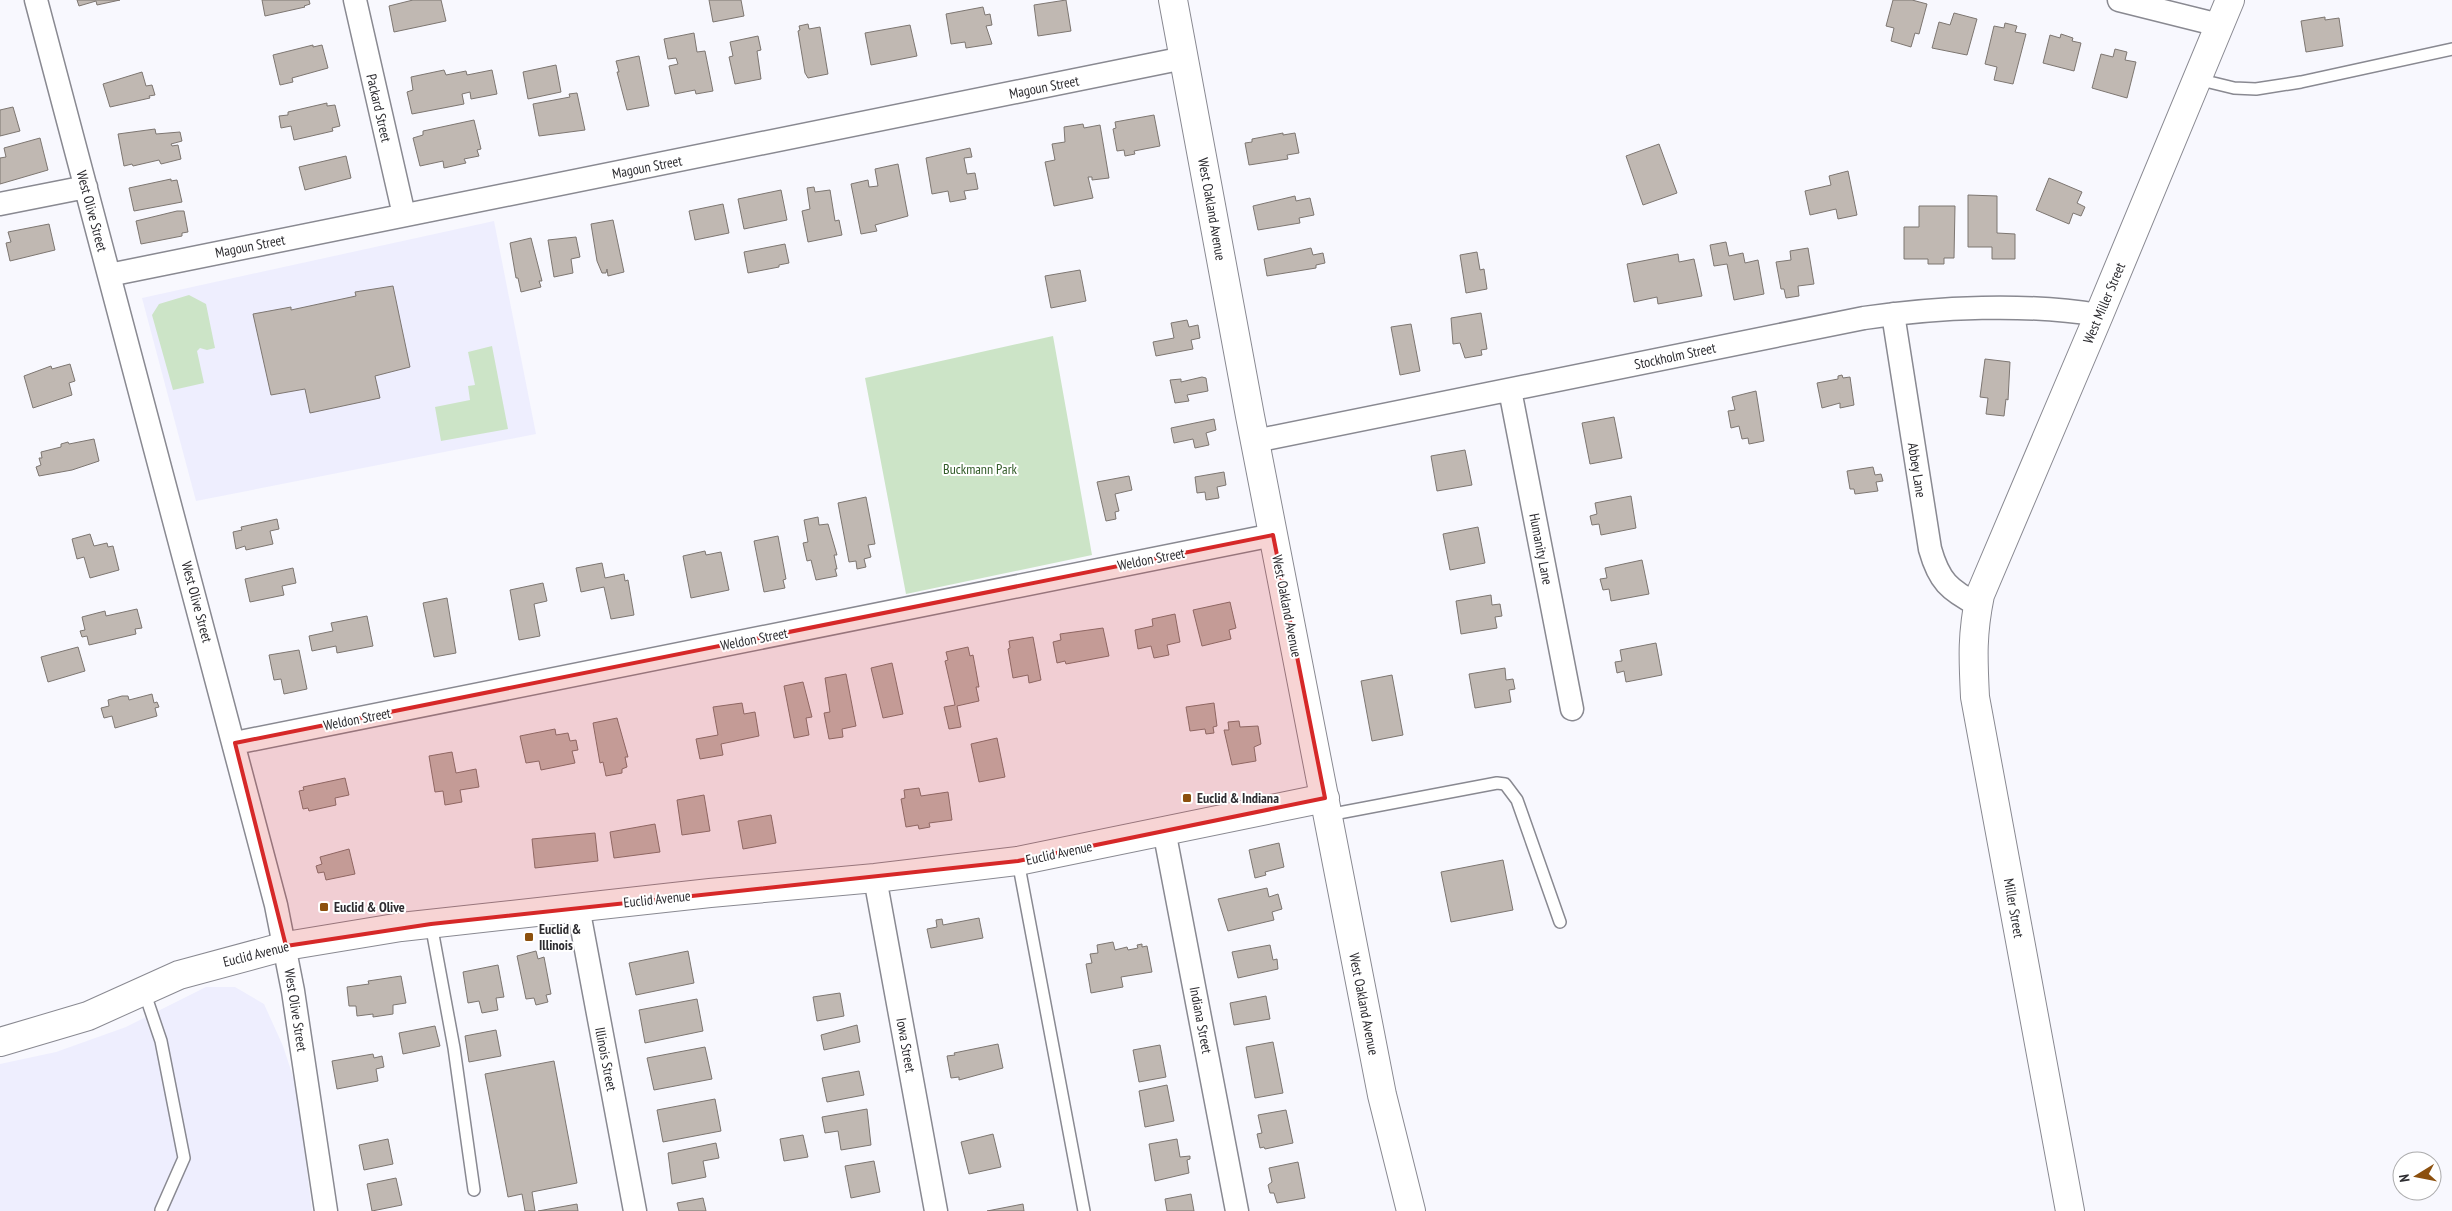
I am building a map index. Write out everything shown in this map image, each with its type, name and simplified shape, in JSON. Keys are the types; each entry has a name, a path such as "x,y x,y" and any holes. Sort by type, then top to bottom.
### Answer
{"street":[{"name":"West Olive Street","path":"36,0 235,743 286,946 326,1211"},
{"name":"Packard Street","path":"355,0 404,215"},
{"name":"West Oakland Avenue","path":"1173,0 1255,441 1382,1096 1411,1211"},
{"path":"2119,0 2219,25"},
{"name":"West Miller Street","path":"1978,605 2230,0"},
{"name":"Magoun Street","path":"109,275 1184,58"},
{"path":"0,204 86,187"},
{"name":"Stockholm Street","path":"1255,441 1864,318 1936,310 2067,310 2100,316"},
{"name":"Abbey Lane","path":"1893,314 1930,550 1935,568 1954,592 1978,605"},
{"name":"Humanity Lane","path":"1510,390 1572,709"},
{"name":"Weldon Street","path":"235,743 1273,535"},
{"name":"Miller Street","path":"1978,605 1972,635 1976,697 2070,1211"},
{"name":"Euclid Avenue","path":"0,1042 88,1016 180,975 286,946 431,924 578,907 875,878 1018,861 1164,830 1326,807"},
{"name":"Indiana Street","path":"1164,830 1237,1211"},
{"name":"Iowa Street","path":"875,878 936,1211"},
{"name":"Illinois Street","path":"578,907 635,1211"}],"lane":[{"path":"2197,79 2234,88 2256,89 2301,82 2452,49"},
{"path":"1326,807 1497,783 1505,784 1517,800 1560,922"},
{"path":"1018,861 1084,1211"},
{"path":"431,924 454,1048 474,1190"},
{"path":"144,991 161,1040 184,1158 161,1210"}],"highlighted area":[{"path":"1273,535 1325,798 1018,861 431,924 286,946 235,743"}],"shaded area":[{"path":"494,221 536,434 196,501 142,298"},
{"path":"206,987 235,987 264,1004 283,1046 297,1089 312,1211 0,1211 0,1064 56,1052 126,1027"}],"green space":[{"path":"189,295 206,304 215,348 207,350 200,348 197,351 204,383 173,390 152,315 159,304"},
{"name":"Buckmann Park","path":"1053,336 1092,555 906,594 865,378"},
{"path":"492,346 508,429 441,441 435,407 470,400 468,386 475,385 468,352"}],"building":[{"path":"77,0 120,0 97,5 96,1 79,6"},
{"path":"262,0 309,0 310,4 305,7 265,16"},
{"path":"413,0 441,0 446,21 394,32 389,6"},
{"path":"709,0 741,0 744,16 713,22"},
{"path":"1066,0 1071,31 1038,36 1034,5"},
{"path":"1893,0 1912,0 1927,4 1919,34 1915,33 1911,47 1891,41 1894,28 1886,26"},
{"path":"983,7 985,15 990,14 992,25 986,26 992,44 966,48 965,42 951,44 946,14"},
{"path":"1954,13 1977,19 1967,55 1932,48 1939,22 1950,25"},
{"path":"2325,17 2325,20 2339,18 2343,46 2306,52 2301,21"},
{"path":"2005,23 2017,26 2015,32 2026,34 2013,84 1994,80 1997,67 1985,64 1994,26 2004,28"},
{"path":"808,24 809,29 820,27 828,74 808,78 805,73 798,31 800,30 799,26"},
{"path":"910,25 917,56 871,65 865,33"},
{"path":"694,33 697,52 705,51 713,91 696,94 695,90 675,94 669,66 678,64 676,58 668,59 664,39"},
{"path":"2061,34 2073,38 2072,41 2081,43 2074,71 2043,63 2050,35 2060,38"},
{"path":"758,36 761,50 757,51 761,79 735,84 729,57 733,56 730,42"},
{"path":"313,45 313,47 322,45 328,68 292,78 293,82 280,85 273,55"},
{"path":"2115,49 2127,52 2125,60 2136,62 2127,98 2092,88 2101,54 2113,57"},
{"path":"639,56 649,106 627,110 616,61"},
{"path":"556,65 561,92 528,99 523,72"},
{"path":"444,70 446,75 466,71 467,75 492,70 497,94 471,99 470,92 462,94 464,104 412,114 407,92 413,90 411,77"},
{"path":"142,72 146,86 152,85 155,95 149,96 150,98 110,107 103,84"},
{"path":"577,93 585,130 539,136 533,104 570,97 569,94"},
{"path":"327,103 327,106 335,105 340,126 332,128 333,131 294,140 291,126 281,128 279,116 288,115 288,112"},
{"path":"13,107 20,131 0,136 0,110"},
{"path":"1154,115 1160,146 1134,151 1135,154 1125,156 1124,150 1117,151 1113,129 1116,128 1115,122"},
{"path":"474,120 481,149 477,150 479,156 464,159 466,163 444,168 443,161 420,166 413,138 423,135 423,131"},
{"path":"1083,124 1084,128 1100,125 1109,178 1092,180 1092,177 1088,177 1093,198 1054,206 1045,162 1055,160 1052,144 1065,142 1064,127"},
{"path":"155,129 156,134 180,132 182,141 171,144 172,146 178,145 181,159 161,164 159,160 133,166 132,164 124,166 118,134"},
{"path":"1283,133 1283,135 1295,133 1299,153 1287,155 1288,159 1249,165 1245,143 1252,142 1252,139"},
{"path":"40,138 48,170 0,184 0,158 6,157 4,148"},
{"path":"1659,144 1677,193 1643,205 1626,156"},
{"path":"970,148 972,157 964,158 967,174 975,173 978,189 964,191 966,199 950,202 948,191 932,194 926,158"},
{"path":"346,156 351,178 305,190 299,167"},
{"path":"898,164 908,216 875,225 877,231 861,234 851,184 868,180 869,187 878,186 875,169"},
{"path":"1848,171 1857,215 1838,219 1836,209 1810,215 1805,191 1831,185 1829,176"},
{"path":"2049,178 2082,192 2077,203 2085,207 2081,216 2073,213 2069,224 2036,210"},
{"path":"171,179 171,181 177,180 182,202 134,211 129,188"},
{"path":"814,187 815,192 830,190 835,221 839,220 842,235 808,242 802,211 810,209 807,188"},
{"path":"781,190 787,220 744,229 738,199"},
{"path":"1968,195 1997,196 1997,233 2015,234 2015,259 1992,259 1992,247 1968,247"},
{"path":"1295,196 1296,201 1310,198 1314,215 1299,218 1300,223 1258,230 1253,206"},
{"path":"723,204 729,233 695,240 689,211"},
{"path":"1919,206 1955,206 1954,258 1944,258 1944,264 1928,264 1928,259 1904,259 1904,227 1919,227"},
{"path":"184,211 188,232 182,233 182,236 141,244 136,221"},
{"path":"613,220 624,272 608,276 607,269 606,273 602,273 597,261 591,224"},
{"path":"49,224 55,250 10,261 6,243 11,242 8,232"},
{"path":"576,237 580,257 571,259 573,273 554,277 548,240"},
{"path":"531,238 542,281 539,281 541,287 521,292 518,278 516,278 510,243"},
{"path":"1726,242 1729,256 1743,253 1745,263 1758,260 1764,294 1734,300 1727,264 1714,266 1710,245"},
{"path":"785,244 789,263 779,265 779,267 748,273 744,252"},
{"path":"1311,248 1313,255 1323,253 1325,263 1316,265 1316,268 1267,276 1264,259"},
{"path":"1808,248 1814,284 1798,286 1799,296 1786,298 1784,289 1781,289 1776,262 1791,260 1790,251"},
{"path":"1477,252 1480,270 1484,269 1487,289 1466,293 1460,255"},
{"path":"1678,254 1679,262 1694,259 1702,296 1658,304 1657,297 1634,302 1627,264"},
{"path":"1080,270 1086,301 1051,308 1045,276"},
{"path":"393,286 410,367 375,376 380,398 310,413 305,389 271,395 253,314 291,307 291,310 356,296 355,292"},
{"path":"1481,313 1487,349 1481,350 1482,355 1465,358 1460,343 1453,344 1451,318"},
{"path":"1187,320 1189,327 1198,325 1200,338 1191,340 1193,349 1156,356 1153,342 1174,338 1171,323"},
{"path":"1411,324 1420,371 1400,375 1391,327"},
{"path":"1985,359 2010,362 2008,400 2006,399 2004,416 1986,414 1988,398 1980,397"},
{"path":"70,364 75,381 69,383 72,395 33,408 24,376 51,366 52,369"},
{"path":"1842,375 1843,378 1850,377 1854,405 1840,408 1840,403 1822,408 1817,383 1838,379 1838,376"},
{"path":"1202,377 1206,378 1208,391 1187,395 1189,401 1175,403 1170,380 1181,379 1181,382"},
{"path":"1756,391 1764,441 1749,444 1748,438 1742,439 1739,426 1731,428 1728,411 1735,410 1732,397"},
{"path":"1614,417 1622,458 1590,464 1582,423"},
{"path":"1214,419 1216,430 1206,433 1209,445 1195,448 1193,439 1174,443 1171,428"},
{"path":"94,439 99,461 72,470 39,476 36,467 41,465 39,458 42,458 41,452 61,447 61,444 68,442 69,444"},
{"path":"1465,450 1472,485 1437,491 1431,456"},
{"path":"1873,467 1875,475 1881,474 1883,481 1876,482 1878,491 1855,494 1854,489 1850,489 1847,471"},
{"path":"1224,472 1226,485 1217,487 1219,498 1206,500 1205,492 1197,493 1195,477"},
{"path":"1129,476 1132,490 1115,494 1119,511 1115,512 1116,519 1106,521 1097,482"},
{"path":"1631,496 1636,528 1601,535 1599,524 1592,525 1590,516 1597,514 1595,503"},
{"path":"866,497 875,544 868,545 871,557 864,559 866,567 857,569 856,561 849,562 838,503"},
{"path":"818,517 819,525 828,524 837,555 834,555 837,576 816,580 811,560 807,561 803,543 808,542 804,520"},
{"path":"277,519 279,529 270,531 273,544 246,550 245,546 236,549 233,532 242,530 241,527"},
{"path":"1478,527 1485,563 1450,570 1443,534"},
{"path":"90,534 94,546 107,543 108,547 113,546 119,570 90,578 84,557 77,559 72,539"},
{"path":"778,536 786,579 783,580 785,588 764,592 754,541"},
{"path":"705,551 706,555 721,552 729,590 691,598 683,556"},
{"path":"1642,560 1649,594 1611,601 1609,589 1603,590 1600,579 1607,578 1605,568"},
{"path":"602,563 605,578 624,574 625,581 628,580 634,615 611,619 604,587 581,592 576,568"},
{"path":"293,568 296,583 282,586 284,595 250,602 245,579"},
{"path":"543,583 547,601 534,604 540,636 519,640 510,590"},
{"path":"1491,595 1492,605 1500,604 1502,616 1495,617 1497,628 1461,634 1456,601"},
{"path":"447,598 456,653 434,657 423,603"},
{"path":"1230,602 1236,628 1229,630 1231,639 1202,646 1193,610"},
{"path":"137,609 142,628 135,629 136,634 89,645 87,636 82,637 80,631 85,630 82,617 105,611 106,616"},
{"path":"1175,614 1180,642 1167,645 1169,655 1154,658 1151,646 1138,649 1135,630 1153,626 1152,619"},
{"path":"367,616 373,646 337,653 336,646 312,651 309,636 333,631 331,623"},
{"path":"1103,628 1109,656 1066,664 1065,661 1057,663 1053,642 1061,640 1060,634"},
{"path":"1033,637 1041,680 1029,683 1028,675 1013,678 1008,649 1010,648 1009,641"},
{"path":"1656,643 1662,675 1626,682 1624,671 1617,673 1615,662 1622,661 1620,650"},
{"path":"78,647 85,671 48,682 41,657"},
{"path":"968,647 970,656 973,655 979,687 976,687 979,701 957,706 961,727 949,729 944,707 955,705 945,661 948,660 946,652"},
{"path":"299,650 307,689 284,694 281,679 274,680 269,655"},
{"path":"892,663 903,714 883,718 871,668"},
{"path":"1505,668 1506,680 1513,679 1515,689 1509,690 1511,702 1475,708 1469,674"},
{"path":"846,674 856,726 842,729 843,737 829,739 824,713 830,712 825,678"},
{"path":"1392,675 1403,735 1372,741 1361,681"},
{"path":"803,682 812,717 806,718 809,735 794,738 784,686"},
{"path":"152,694 154,703 157,702 159,707 155,708 157,716 115,728 112,716 104,718 101,708 109,706 108,700 128,696 129,700"},
{"path":"742,703 744,714 755,712 759,736 721,744 723,755 700,759 696,739 718,735 713,707"},
{"path":"1214,703 1217,726 1213,727 1214,733 1206,734 1205,729 1190,731 1186,707"},
{"path":"617,718 628,757 625,757 627,767 622,769 622,773 606,776 603,762 600,763 593,723"},
{"path":"1239,721 1240,727 1258,726 1261,744 1254,747 1256,761 1232,765 1224,730 1229,730 1228,722"},
{"path":"555,729 556,735 568,733 570,741 576,740 578,750 572,751 575,763 541,770 539,761 526,763 520,736"},
{"path":"997,738 1005,777 979,782 971,744"},
{"path":"452,752 456,773 476,769 479,787 460,790 462,802 445,805 443,791 435,792 429,756"},
{"path":"345,778 349,795 335,798 336,805 309,811 308,808 303,809 299,791 304,790 303,787"},
{"path":"919,788 921,796 948,792 952,820 929,823 930,827 919,829 918,825 906,827 901,799 905,798 904,790"},
{"path":"704,795 710,831 682,835 677,800"},
{"path":"771,815 776,843 743,849 738,821"},
{"path":"655,824 660,852 614,858 610,832"},
{"path":"595,833 598,861 535,868 532,839"},
{"path":"1279,843 1284,867 1265,872 1266,875 1255,878 1249,850"},
{"path":"349,849 355,874 326,880 324,872 318,873 316,866 322,864 320,857"},
{"path":"1503,860 1513,910 1451,922 1441,872"},
{"path":"1267,888 1269,897 1278,894 1282,909 1272,912 1274,920 1228,931 1218,899"},
{"path":"979,918 983,938 931,948 927,929 937,927 936,920 942,919 943,925"},
{"path":"1113,942 1115,950 1127,947 1128,950 1138,948 1137,945 1142,944 1142,947 1147,946 1152,972 1121,977 1123,987 1091,993 1086,964 1092,963 1090,954 1098,953 1097,945"},
{"path":"1270,945 1273,960 1277,959 1278,969 1238,978 1232,952"},
{"path":"536,951 538,959 544,957 551,994 546,995 548,1002 536,1005 534,998 526,999 517,956"},
{"path":"688,951 694,983 636,995 629,963"},
{"path":"498,965 504,997 496,998 498,1010 482,1013 479,1001 468,1003 463,972"},
{"path":"401,976 406,1003 393,1005 393,1014 373,1017 373,1014 357,1016 356,1006 349,1006 347,987 369,984 368,981"},
{"path":"840,993 844,1016 817,1021 813,997"},
{"path":"1266,996 1270,1019 1234,1025 1230,1003"},
{"path":"697,999 703,1031 645,1043 639,1010"},
{"path":"857,1025 860,1042 824,1050 821,1035"},
{"path":"435,1026 440,1046 403,1054 399,1033"},
{"path":"496,1030 501,1056 469,1062 465,1036"},
{"path":"1273,1042 1283,1093 1255,1098 1246,1047"},
{"path":"998,1044 1003,1068 959,1080 959,1077 951,1078 947,1056"},
{"path":"1160,1045 1166,1077 1139,1082 1133,1050"},
{"path":"705,1047 712,1079 654,1090 647,1058"},
{"path":"373,1054 374,1058 382,1056 384,1067 376,1069 378,1081 337,1089 332,1061"},
{"path":"554,1061 577,1183 532,1192 535,1211 525,1211 522,1194 508,1197 485,1074"},
{"path":"859,1071 864,1095 827,1102 822,1078"},
{"path":"1167,1085 1174,1121 1145,1127 1139,1091"},
{"path":"715,1099 721,1131 663,1142 657,1110"},
{"path":"867,1109 871,1145 841,1150 838,1131 825,1133 822,1117"},
{"path":"1286,1110 1293,1143 1265,1149 1264,1147 1260,1148 1257,1134 1262,1133 1258,1115"},
{"path":"993,1134 1001,1167 969,1174 961,1142"},
{"path":"803,1135 808,1157 784,1161 780,1139"},
{"path":"388,1139 393,1164 364,1170 359,1145"},
{"path":"1177,1139 1180,1157 1190,1156 1190,1159 1187,1160 1189,1173 1155,1181 1149,1144"},
{"path":"716,1143 719,1158 703,1161 706,1177 672,1184 668,1153"},
{"path":"874,1161 880,1192 851,1198 845,1166"},
{"path":"1298,1162 1305,1198 1277,1203 1274,1193 1270,1193 1268,1185 1272,1182 1269,1168"},
{"path":"396,1178 402,1205 372,1211 367,1184"},
{"path":"1191,1194 1194,1211 1167,1211 1165,1199"},
{"path":"703,1198 706,1211 679,1211 677,1203"},
{"path":"577,1204 578,1211 538,1211"},
{"path":"1023,1204 1024,1211 987,1211"}],"place":[{"name":"Euclid & Indiana","path":"1187,798"},
{"name":"Euclid & Olive","path":"324,907"},
{"name":"Euclid & Illinois","path":"529,937"}]}
